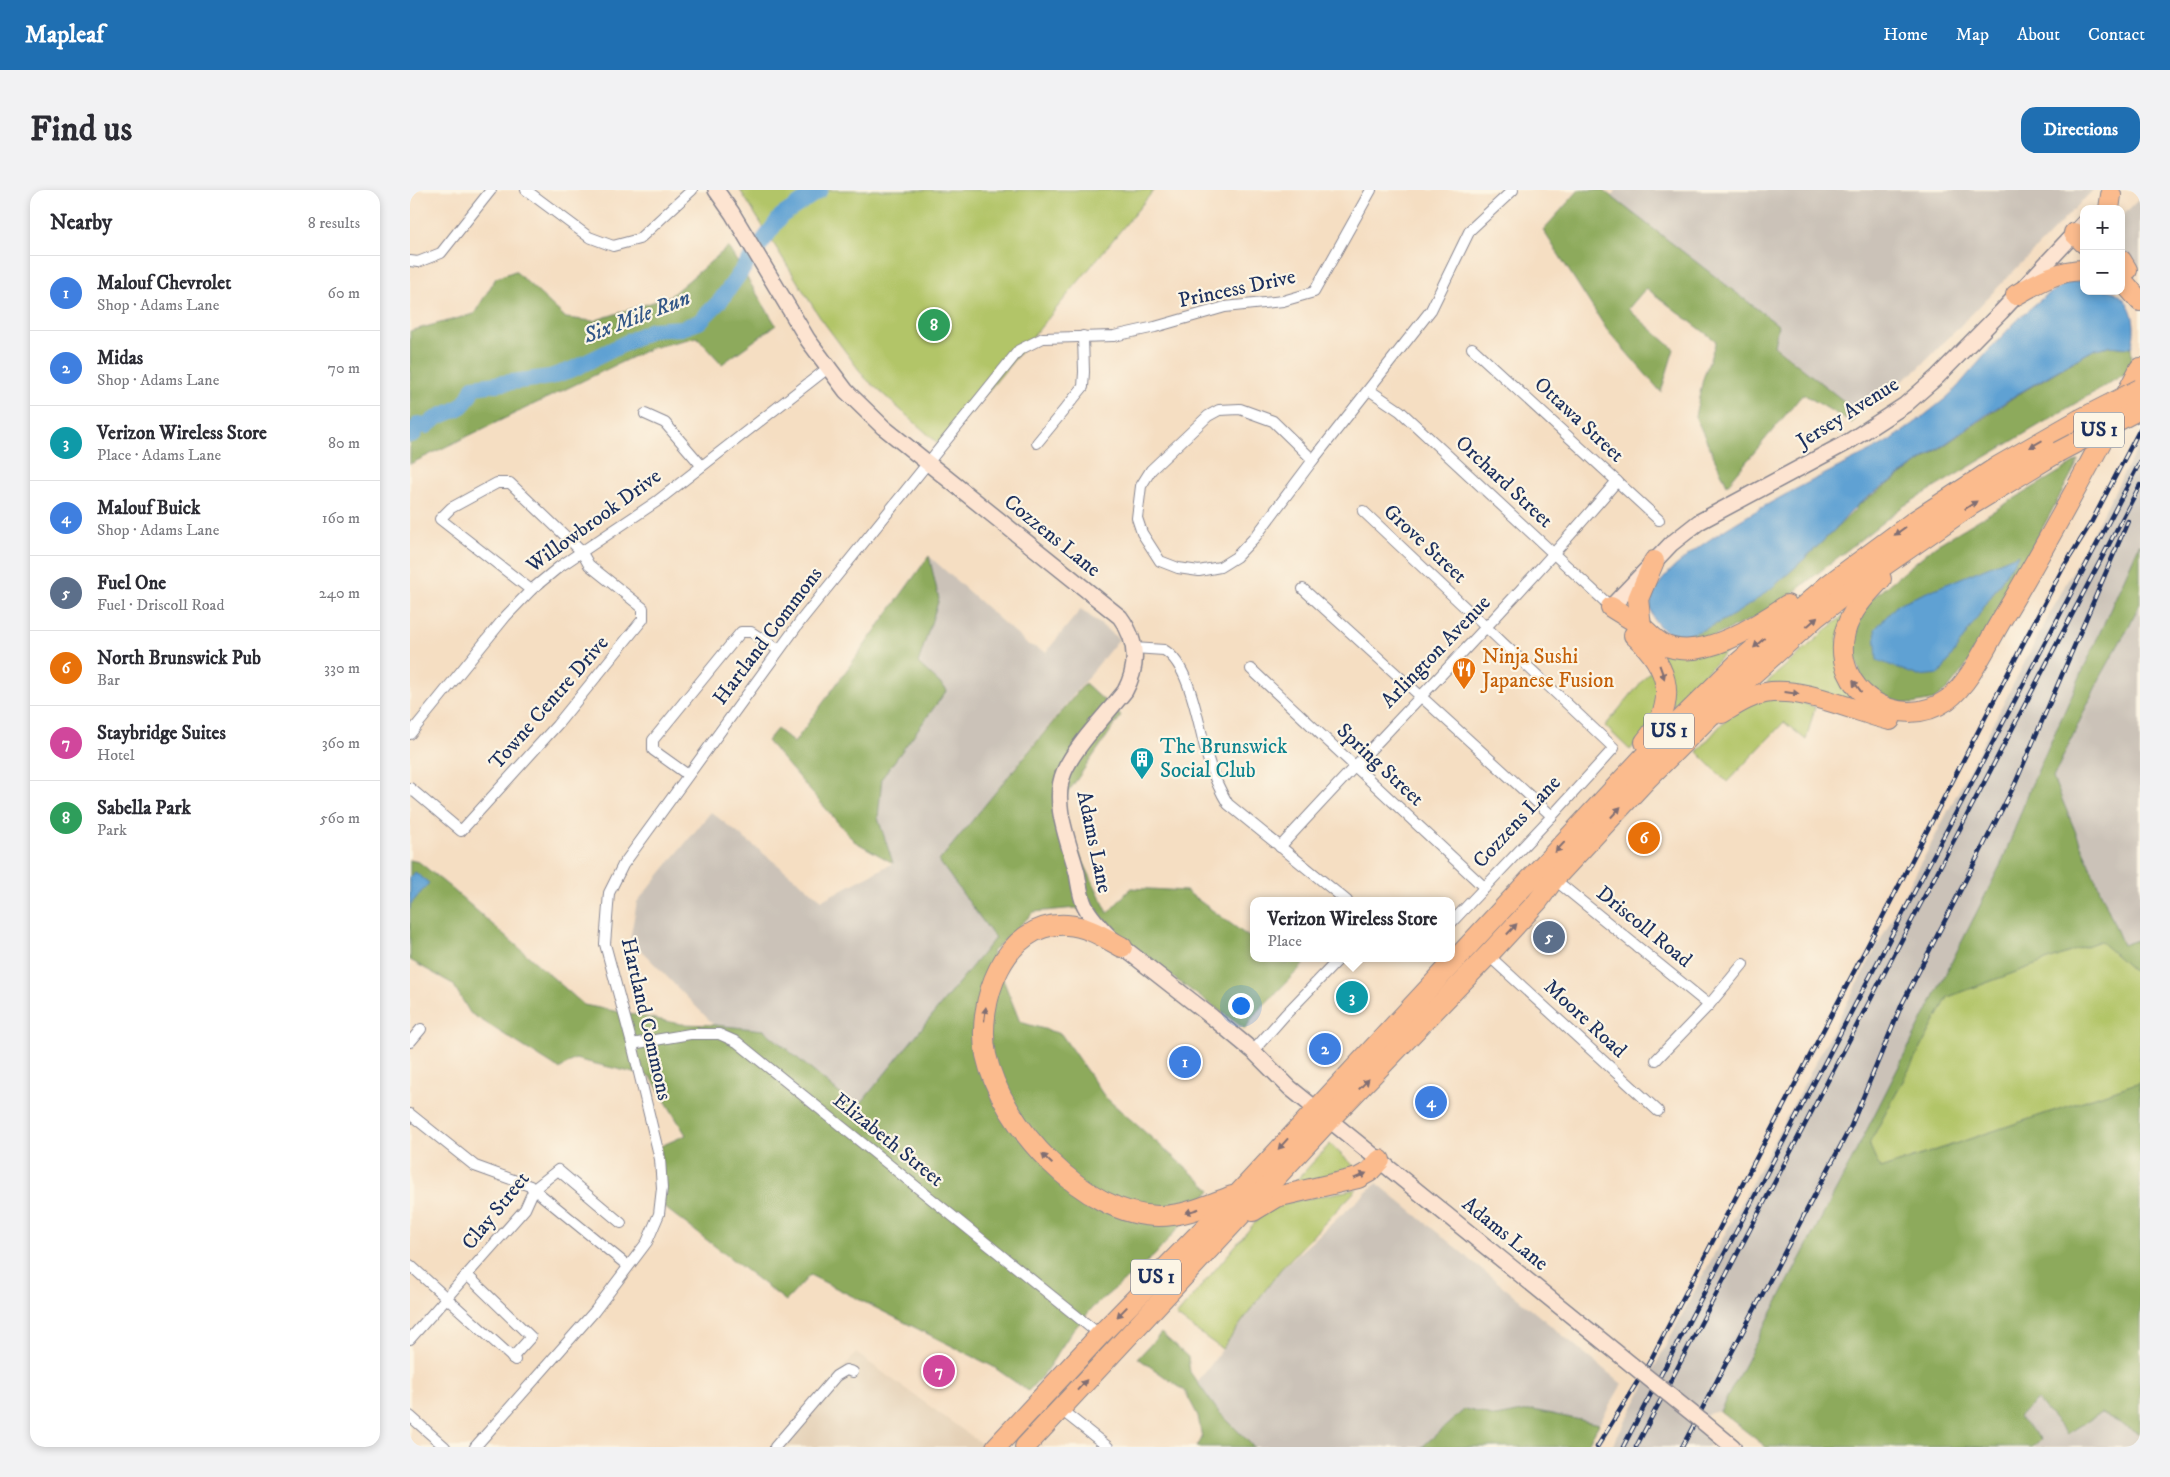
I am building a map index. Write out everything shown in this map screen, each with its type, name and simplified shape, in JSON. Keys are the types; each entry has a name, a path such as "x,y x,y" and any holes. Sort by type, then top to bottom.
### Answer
{"highway":[{"path":"2016,295 2056,275 2080,271"},
{"path":"2125,275 2140,301"},
{"path":"1944,522 1870,591 1853,612 1845,633 1844,658 1852,680 1864,695 1878,705 1893,711 1910,712 1932,707 1948,699 1963,683 2052,535 2140,368"},
{"path":"1699,726 1743,701 1758,695 1779,691 1802,694 1901,722 1918,722 1934,718 1955,706 1966,696 1981,676 2055,549 2140,389"},
{"name":"US 1","path":"1025,1447 1231,1226 1323,1114 1585,820 1668,732 1739,662 1859,560 1970,484 2079,420 2140,389"},
{"name":"US 1","path":"996,1447 1100,1335 1238,1194 1488,955 1538,900 1554,879 1699,726 1768,660 1866,578 1944,522 2058,452 2140,409"},
{"path":"1611,607 1641,626 1657,641 1671,647 1687,649 1737,636 1859,560"},
{"path":"1641,626 1638,599 1654,561"},
{"path":"1585,820 1657,726 1664,708 1666,696 1664,676 1658,662 1611,607"},
{"path":"1122,947 1085,928 1066,925 1052,926 1036,931 1014,948 1003,962 994,980 984,1019 987,1056 998,1089 1018,1124 1051,1162 1084,1189 1112,1204 1141,1214 1166,1216 1190,1212 1238,1194"},
{"path":"1231,1226 1271,1199 1358,1178 1369,1172 1380,1160"}],"street":[{"path":"410,261 418,262 441,253 491,190"},
{"path":"526,190 589,237 613,246 639,239 692,190"},
{"name":"Cozzens Lane","path":"716,190 748,239 808,340 828,368 864,410 1120,617 1127,627 1134,648"},
{"name":"Princess Drive","path":"1082,336 1114,336 1156,327 1225,307 1283,301 1314,292 1371,190"},
{"path":"1313,460 1273,421 1240,409 1219,410 1208,416 1157,465 1141,486 1137,518 1142,532 1160,562 1178,568 1199,571 1220,567 1236,557 1256,536 1431,310 1470,230 1513,190"},
{"name":"Jersey Avenue","path":"1611,607 1671,544 1699,522 1848,442 1894,414 1946,368 2080,232"},
{"path":"1037,443 1082,387 1084,372 1082,336"},
{"name":"Hartland Commons","path":"476,1447 594,1312 647,1242 659,1214 662,1188 660,1160 606,944 609,893 623,865 802,619 1019,350 1042,338 1082,336"},
{"name":"Ottawa Street","path":"1472,348 1659,520"},
{"name":"Willowbrook Drive","path":"410,734 506,616 531,590 581,552 656,502 701,465 828,368"},
{"name":"Orchard Street","path":"1369,390 1400,411 1611,607"},
{"path":"645,414 664,423 701,465"},
{"name":"Arlington Avenue","path":"1280,846 1554,554 1617,481"},
{"path":"531,590 440,519 451,508 497,483 510,483 581,552"},
{"name":"Grove Street","path":"1363,511 1614,748"},
{"name":"Towne Centre Drive","path":"410,788 461,830 557,726 630,638 643,619 643,608 590,565 581,552"},
{"path":"1303,589 1552,816"},
{"path":"688,775 653,750 653,740 741,632 751,632 779,650"},
{"path":"1134,648 1164,650 1181,668 1199,721 1209,762 1221,793 1228,804 1342,897"},
{"name":"Adams Lane","path":"1134,648 1134,666 1128,684 1069,762 1061,779 1060,809 1084,904 1103,929 1122,947 1253,1051 1290,1088 1733,1447"},
{"name":"Spring Street","path":"1251,668 1485,888"},
{"name":"Cozzens Lane","path":"1455,919 1614,748"},
{"name":"Driscoll Road","path":"1554,879 1709,1005"},
{"name":"Moore Road","path":"1488,955 1658,1111"},
{"path":"1253,1051 1336,962"},
{"path":"1656,1060 1709,1005 1743,964"},
{"path":"410,1042 421,1029"},
{"name":"Elizabeth Street","path":"632,1044 690,1034 719,1034 737,1042 1100,1335"},
{"path":"410,1114 475,1166 534,1189 628,1266"},
{"name":"Clay Street","path":"410,1339 525,1209 534,1189 558,1170 621,1222"},
{"path":"410,1265 513,1359 531,1337 467,1275"},
{"path":"775,1447 836,1376 846,1370 853,1372"},
{"path":"1060,1409 1108,1447"},
{"path":"410,1416 445,1447"}],"shaded area":[{"path":"1616,190 2093,190 1918,369 1859,413 1774,345 1611,197"},
{"path":"2140,198 2140,270 2125,261 2125,213"},
{"path":"2140,443 2140,543 2108,618 2031,786 2002,862 1844,1175 1720,1411 1707,1414 1698,1428 1712,1440 1708,1447 1612,1447 1928,850"},
{"path":"929,556 1027,644 1046,652 1081,609 1119,639 939,861 996,938 857,1108 764,1030 714,1025 630,939 637,902 711,812 822,900 893,863 878,818 882,778 947,690 918,663 939,599"},
{"path":"2140,603 2140,939 2123,945 2053,778 2099,680"},
{"path":"1377,1183 1622,1384 1599,1424 1533,1410 1496,1417 1465,1409 1422,1447 1207,1447 1196,1385 1280,1270"},
{"path":"856,1353 982,1444 978,1447 774,1447"},
{"path":"2037,1400 2067,1434 2101,1413 2140,1434 2140,1447 2033,1447 2041,1439 2018,1417"}],"green space":[{"path":"740,190 1154,190 942,447 865,378 819,316"},
{"path":"1579,190 1603,190 1778,325 1774,346 1859,413 1852,423 1803,394 1727,485 1695,416 1703,379 1716,341 1646,288 1628,309 1674,349 1661,392 1607,330 1543,230"},
{"path":"728,247 776,325 722,364 697,337 651,348 410,464 410,331 474,314 496,278 515,271 566,318 593,321 669,297"},
{"path":"2109,346 2131,348 2133,369 1902,507 1771,610 1713,637 1676,635 1701,629 1725,619 1750,604 1796,567 1857,506 2014,397 2095,349"},
{"path":"2079,460 1974,656 1948,689 1934,700 1912,704 1883,701 1864,683 1854,655 1854,625 1870,600 1935,546"},
{"path":"2140,543 2140,603 2099,680 2053,778 2123,945 2140,939 2140,977 2100,941 1948,997 1869,1144 1880,1169 2140,1082 2140,1434 2101,1413 2067,1434 2037,1400 2018,1417 2041,1439 2033,1447 1766,1447 1720,1411 1844,1175 2002,862 2031,786"},
{"path":"929,556 939,599 918,663 947,690 882,778 878,818 893,863 854,841 767,741 777,729 794,743"},
{"path":"1846,613 1837,639 1864,705 1786,685 1766,683"},
{"path":"1732,646 1673,706 1660,652"},
{"path":"1653,668 1661,690 1655,721 1630,750 1605,726"},
{"path":"1085,683 1121,716 1057,808 1108,913 1131,888 1186,891 1250,938 1250,962 1283,962 1286,964 1287,962 1306,962 1255,1014 1245,1029 1076,908 1034,912 992,952 1020,1022 1061,1034 1105,1097 1211,1190 1155,1255 1093,1307 1071,1333 1044,1374 1028,1391 992,1366 810,1275 786,1301 664,1207 661,1146 686,1135 651,1077 575,1059 559,1069 470,1013 453,984 410,960 410,860 419,862 451,888 584,1005 681,1024 764,1030 857,1108 995,938 939,861"},
{"path":"1786,697 1815,707 1806,740 1784,722 1727,782 1697,752 1727,718 1757,700"},
{"path":"2100,941 2140,977 2140,1082 1880,1169 1869,1144 1948,997"},
{"path":"1330,1144 1357,1169 1292,1185"},
{"path":"1357,1189 1280,1270 1222,1349 1176,1316 1269,1206"},
{"path":"1161,1333 1188,1357 1190,1372 1218,1411 1254,1447 1197,1447 1202,1438 1198,1416 1185,1391 1138,1358"},
{"path":"1465,1409 1496,1417 1533,1410 1599,1424 1586,1447 1422,1447"}],"water":[{"path":"2074,281 2080,281 2080,295 2119,295 2122,297 2133,317 2134,333 2131,348 2109,346 2095,349 2002,404 1860,503 1791,571 1763,595 1733,615 1708,628 1687,634 1672,634 1658,625 1652,614 1654,592 1674,567 1707,542 1747,516 1887,442 1924,416 1952,393 2005,333 2031,307 2059,287"},
{"path":"2019,554 1940,674 1918,676 1877,660 1875,629 1898,604"},
{"path":"415,872 429,883 410,905 410,878"}],"waterway":[{"name":"Six Mile Run","path":"410,435 414,434 419,424 427,426 440,416 464,404 473,387 550,377 573,369 652,330 682,328 699,322 720,301 781,216 820,190"}],"railway":[{"path":"1597,1447 1649,1363 1892,899 2026,638 2063,568 2091,523 2140,429"},
{"path":"1623,1447 2140,462"},
{"path":"1636,1447 2140,485"},
{"path":"1682,1447 1851,1126 1902,1004 2015,784 2128,521"}],"place":[{"name":"Sabella Park","path":"934,325"},
{"name":"Ninja Sushi Japanese Fusion","path":"1464,690"},
{"name":"The Brunswick Social Club","path":"1142,780"},
{"name":"North Brunswick Pub","path":"1644,838"},
{"name":"Fuel One","path":"1549,937"},
{"name":"Verizon Wireless Store","path":"1352,997"},
{"name":"Midas","path":"1325,1049"},
{"name":"Malouf Chevrolet","path":"1185,1062"},
{"name":"Malouf Buick","path":"1431,1102"},
{"name":"Staybridge Suites","path":"939,1371"}]}
